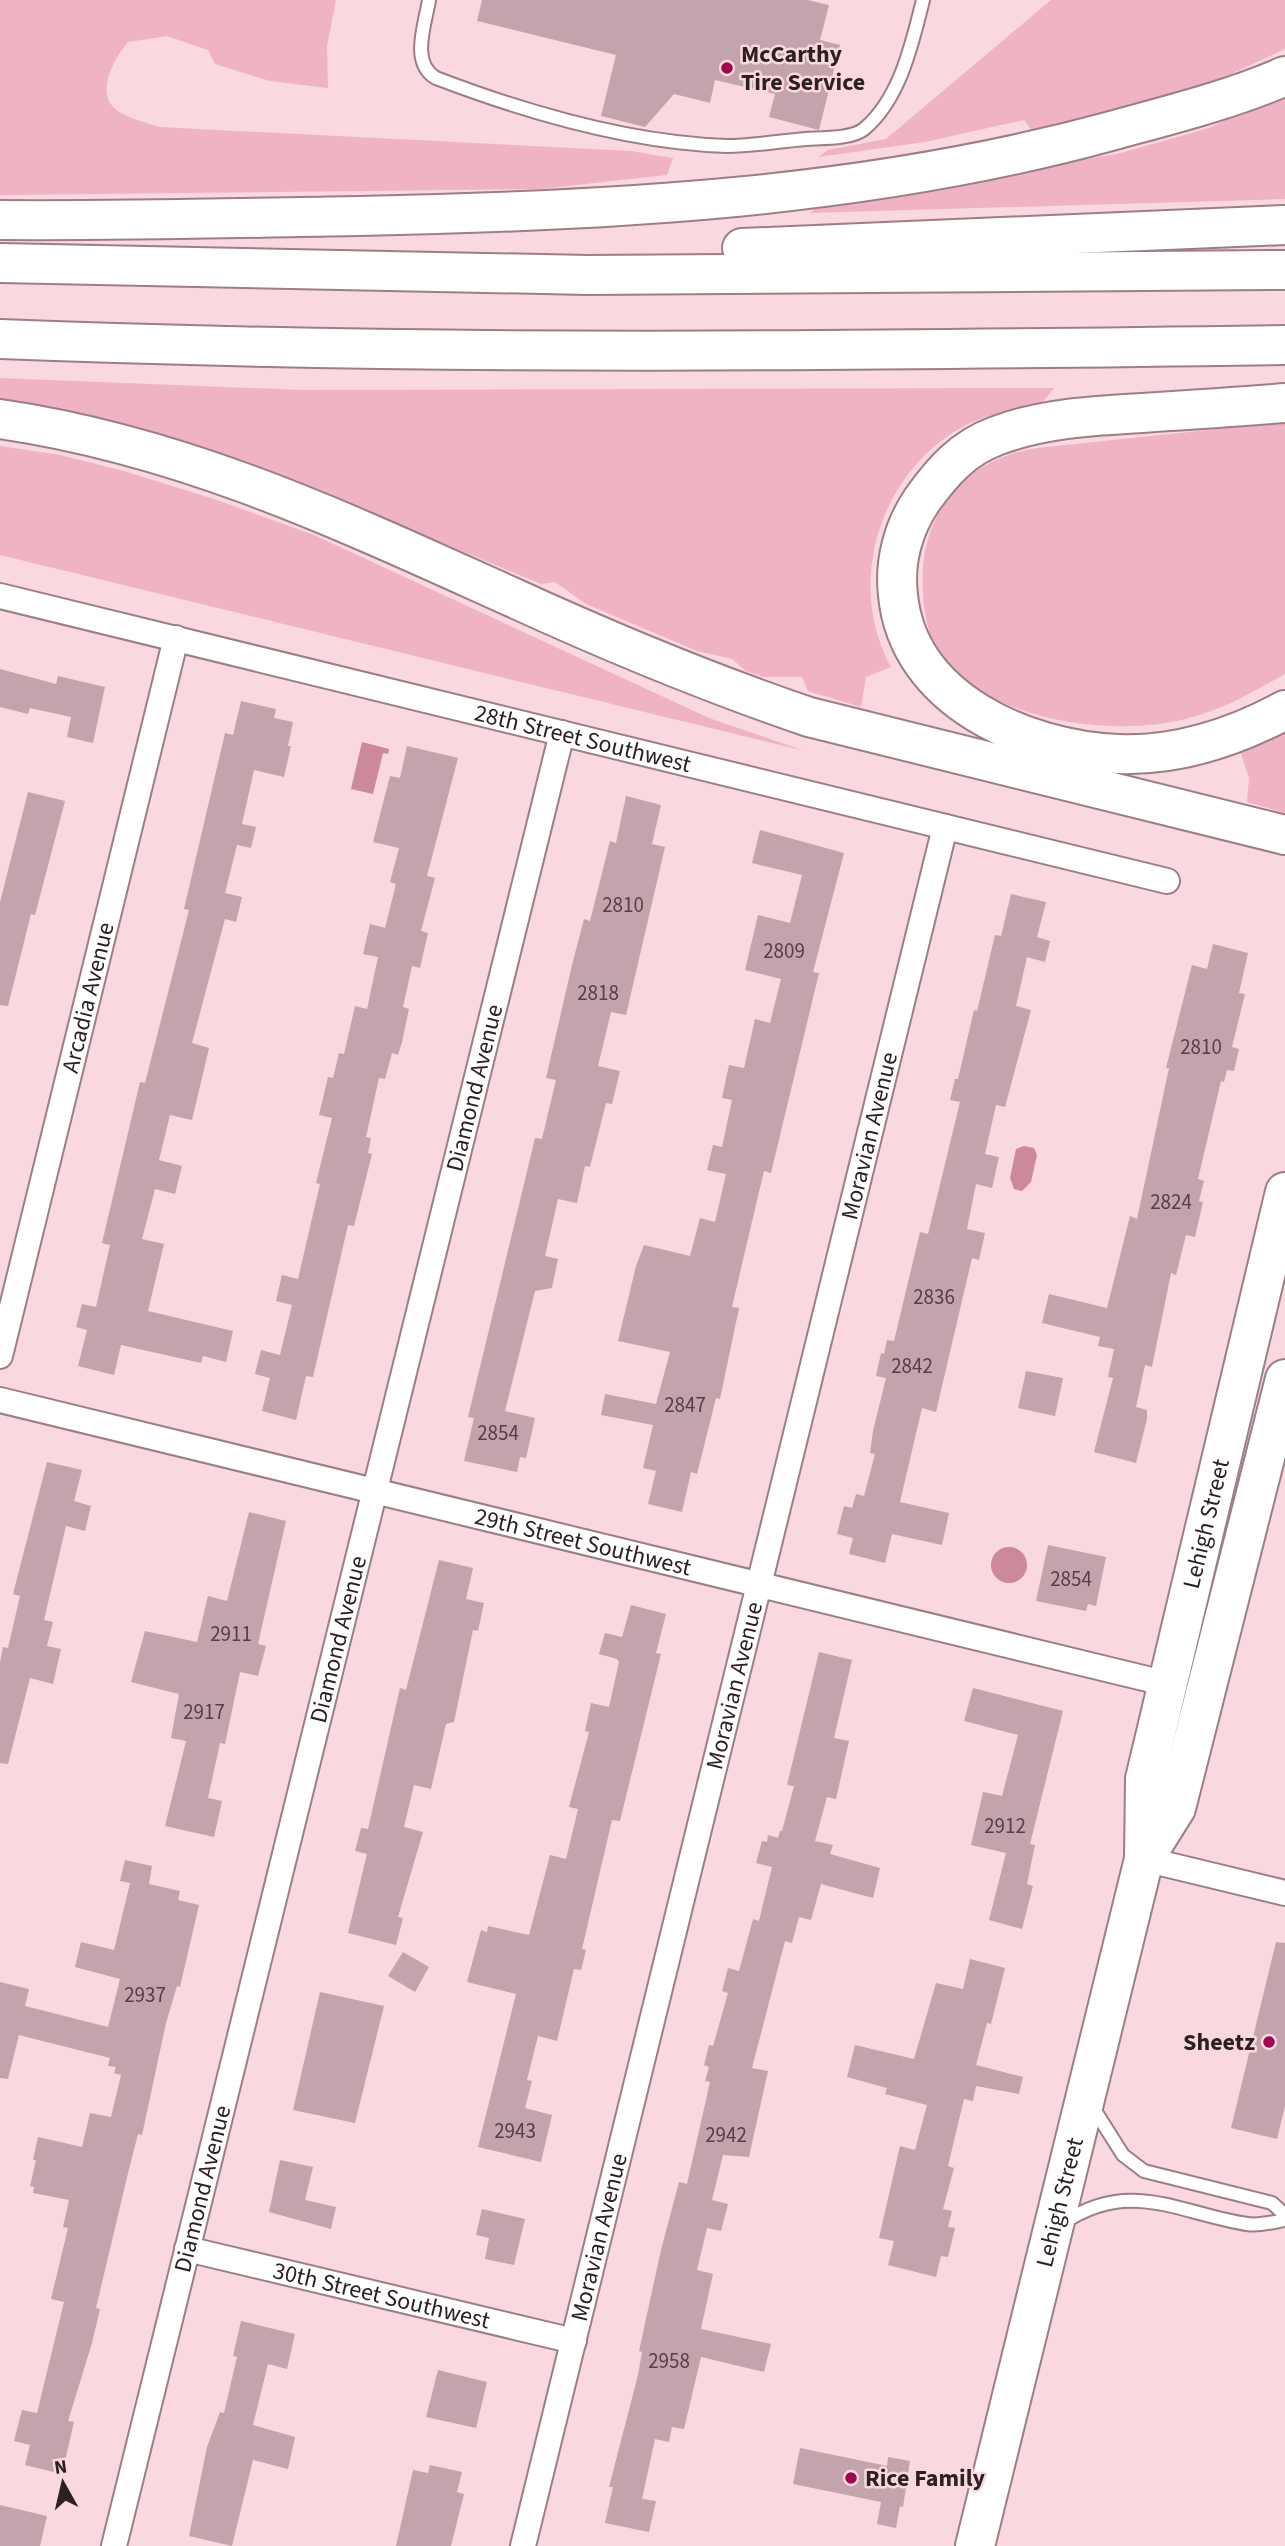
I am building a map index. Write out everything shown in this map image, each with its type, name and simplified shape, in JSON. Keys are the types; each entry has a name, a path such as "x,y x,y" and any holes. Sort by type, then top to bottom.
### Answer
{"highway":[{"path":"0,220 558,212 812,188 980,162 1056,146 1182,111 1285,76"},
{"path":"225,270 1285,225"},
{"path":"0,263 225,270 588,275 1285,270"},
{"path":"0,339 172,345 735,353 1285,345"},
{"path":"1285,404 1076,417 996,436 969,448 949,465 914,512 901,544 896,578 900,613 921,663 944,689 973,710 1039,740 1080,750 1159,753 1245,731 1285,710"},
{"path":"0,419 130,446 226,474 322,511 530,606 744,694 809,717 1285,835"},
{"name":"Lehigh Street","path":"975,2546 1144,1859 1145,1779 1285,1192"},
{"name":"Lehigh Street","path":"1144,1859 1176,1808 1285,1379"}],"street":[{"name":"28th Street Southwest","path":"0,596 1167,881"},
{"name":"Arcadia Avenue","path":"0,1356 176,638"},
{"name":"Diamond Avenue","path":"114,2546 562,733"},
{"name":"Moravian Avenue","path":"523,2546 945,827"},
{"name":"29th Street Southwest","path":"0,1400 1168,1684"},
{"path":"1144,1859 1285,1893"},
{"name":"30th Street Southwest","path":"187,2249 573,2341"}],"lane":[{"path":"429,0 420,58 436,78 590,125 657,139 730,146 861,132 879,114 896,82 911,46 923,0"},
{"path":"1054,2228 1097,2204 1123,2200 1155,2201 1250,2225 1285,2218 1272,2203 1144,2171 1123,2155 1085,2095"}],"shaded area":[{"path":"0,0 336,0 327,46 328,88 270,81 215,64 208,50 167,36 128,42 111,69 108,99 113,107 123,114 160,127 631,151 673,158 667,175 540,189 0,195"},
{"path":"1051,0 1285,0 1285,49 1218,80 1144,106 1032,131 1024,120 925,142 818,157 828,150 886,139"},
{"path":"1285,93 1285,199 810,213 824,202 1117,154 1209,128"},
{"path":"0,378 302,390 1054,388 1040,405 976,420 938,444 913,469 893,498 879,530 872,564 871,599 877,634 891,667 866,677 861,707 808,691 802,677 764,677 746,671 732,659 697,651 586,604 555,582 541,584 301,484 193,444 120,425 0,402"},
{"path":"1285,422 1285,674 1227,705 1189,718 1158,724 1088,724 1017,708 985,694 958,674 937,650 925,615 923,566 928,540 936,517 949,497 966,479 986,465 1037,448"},
{"path":"0,446 60,455 127,472 214,499 314,535 709,718 805,751 0,555"},
{"path":"1285,724 1285,813 1247,802 1249,778 1239,748"},
{"path":"362,742 389,749 388,754 383,753 373,794 351,789"},
{"path":"1024,1146 1034,1148 1037,1155 1031,1182 1022,1191 1014,1189 1010,1178 1016,1149"},
{"path":"1009,1547 1022,1552 1027,1565 1022,1578 1009,1583 996,1578 991,1565 996,1552"}],"building":[{"name":"McCarthy Tire Service","path":"482,0 808,0 829,5 820,40 840,45 819,130 769,117 775,94 715,80 710,103 674,94 645,127 601,116 616,55 477,21"},
{"path":"0,669 56,684 58,676 105,687 93,743 67,737 71,717 30,708 28,714 0,707"},
{"path":"241,701 276,709 274,718 293,722 288,746 291,746 284,777 254,770 242,824 256,827 251,848 237,845 225,893 242,897 236,922 225,919 192,1043 209,1048 192,1120 170,1115 159,1160 182,1166 175,1194 155,1189 142,1239 164,1244 148,1311 233,1331 226,1362 203,1356 201,1363 121,1345 114,1375 78,1366 87,1330 76,1327 82,1304 96,1307 110,1245 102,1243 140,1082 145,1083 189,910 184,909 225,733 233,735"},
{"path":"407,746 458,758 427,876 435,878 421,931 428,933 420,968 412,966 403,1007 409,1009 402,1042 398,1055 392,1053 385,1079 379,1078 366,1137 371,1138 368,1153 372,1154 354,1226 348,1225 313,1377 306,1376 296,1420 262,1411 270,1378 255,1374 261,1350 280,1355 292,1305 276,1301 282,1275 298,1279 320,1184 316,1183 332,1118 319,1115 328,1077 333,1078 339,1053 344,1054 355,1006 367,1009 378,957 363,954 370,924 385,928 396,884 390,882 399,848 373,842 390,776 400,778"},
{"path":"28,792 65,801 35,915 31,914 8,1006 0,1005 0,902"},
{"path":"626,796 661,805 652,844 665,847 626,1015 611,1012 598,1066 620,1071 612,1104 606,1103 590,1167 585,1166 577,1203 558,1199 545,1256 558,1259 552,1288 535,1291 505,1411 535,1418 526,1458 520,1457 517,1472 464,1461 474,1418 468,1417 535,1138 542,1139 556,1080 546,1078 572,965 584,919 590,921 610,841 616,843"},
{"path":"760,830 844,853 813,972 819,973 771,1173 764,1171 732,1307 739,1308 720,1399 716,1398 697,1474 691,1472 682,1512 648,1504 656,1471 643,1468 653,1425 601,1415 605,1394 656,1404 670,1352 618,1341 636,1266 644,1245 690,1256 700,1218 715,1222 726,1174 707,1170 713,1145 722,1147 732,1100 722,1098 729,1065 744,1068 755,1019 770,1023 781,979 745,970 758,915 790,923 802,875 752,863"},
{"path":"1011,894 1046,902 1037,937 1050,941 1045,962 1027,957 1016,1006 1031,1010 1005,1107 996,1105 985,1154 999,1157 992,1188 976,1184 967,1229 985,1233 979,1260 972,1258 936,1412 922,1408 900,1502 949,1513 942,1545 892,1534 885,1563 849,1554 853,1538 837,1534 844,1506 852,1508 856,1494 864,1496 875,1454 870,1453 873,1431 886,1378 876,1376 881,1353 884,1354 887,1340 894,1341 920,1232 928,1234 960,1102 950,1100 955,1079 958,1079 974,1010 977,1011 995,935 1001,936"},
{"path":"1213,944 1248,953 1239,993 1245,994 1232,1047 1239,1049 1234,1071 1227,1070 1224,1082 1221,1081 1198,1179 1204,1181 1199,1201 1203,1202 1195,1237 1186,1235 1176,1275 1171,1273 1152,1367 1145,1365 1136,1407 1147,1410 1147,1419 1136,1463 1094,1452 1113,1378 1108,1377 1114,1349 1098,1346 1100,1337 1042,1323 1049,1294 1107,1308 1130,1216 1137,1219 1169,1068 1166,1068 1192,965 1207,969"},
{"path":"1026,1371 1063,1378 1055,1416 1018,1408"},
{"path":"47,1462 82,1470 74,1501 91,1506 85,1531 66,1526 44,1620 53,1622 47,1646 61,1649 53,1684 30,1678 8,1764 0,1763 0,1662 3,1647 8,1648 20,1596 13,1594"},
{"path":"249,1512 286,1521 258,1644 266,1646 258,1676 240,1672 225,1744 220,1743 208,1798 222,1801 214,1837 165,1826 186,1741 171,1738 179,1694 131,1682 145,1631 197,1642 208,1596 227,1601"},
{"path":"1048,1545 1106,1557 1096,1606 1088,1604 1086,1611 1036,1601"},
{"path":"439,1560 473,1568 466,1599 484,1603 478,1631 473,1630 454,1722 446,1724 431,1789 414,1785 404,1827 423,1832 398,1917 403,1918 396,1945 348,1933 367,1854 355,1851 361,1828 368,1829 400,1688 406,1690"},
{"path":"631,1605 666,1614 656,1653 661,1654 620,1821 612,1820 582,1949 586,1950 581,1970 574,1969 557,2041 538,2036 527,2080 532,2081 525,2108 552,2115 541,2162 478,2147 516,1994 467,1982 481,1930 487,1932 488,1926 529,1935 550,1855 566,1859 578,1809 569,1807 589,1732 585,1731 591,1703 609,1707 619,1662 599,1654 605,1633 622,1637"},
{"path":"819,1652 852,1660 834,1738 849,1741 836,1799 827,1797 815,1841 833,1845 830,1854 880,1868 873,1898 821,1884 811,1920 799,1917 792,1943 785,1941 752,2068 768,2071 749,2157 723,2155 712,2200 728,2204 721,2231 707,2228 697,2270 713,2274 701,2329 771,2344 764,2372 701,2357 684,2429 672,2427 669,2442 655,2439 642,2499 656,2501 649,2532 605,2523 613,2487 609,2487 638,2375 642,2352 639,2351 661,2250 679,2182 687,2184 710,2082 705,2081 709,2067 704,2065 709,2045 713,2046 728,1993 722,1991 728,1968 739,1971 753,1919 759,1921 772,1867 756,1863 762,1841 767,1842 768,1835 778,1838 782,1831 794,1786 787,1785"},
{"path":"973,1688 1063,1711 1030,1844 1035,1845 1027,1884 1033,1886 1022,1929 989,1920 1006,1853 971,1845 983,1792 1002,1796 1018,1735 964,1721"},
{"path":"125,1860 152,1866 149,1884 180,1891 178,1900 199,1905 180,1987 177,1986 166,2023 142,2135 138,2134 129,2169 96,2308 100,2309 92,2343 68,2421 74,2422 62,2474 25,2465 30,2445 14,2441 22,2410 37,2413 64,2302 51,2299 68,2228 63,2227 69,2200 33,2193 34,2187 30,2186 36,2160 33,2160 38,2137 82,2147 90,2113 111,2117 121,2075 114,2073 116,2067 108,2066 110,2058 19,2035 8,2079 0,2078 0,1982 29,1989 25,2006 108,2027 120,1979 75,1967 81,1942 114,1950 130,1883 120,1881"},
{"name":"Sheetz","path":"1276,1942 1285,1943 1285,2106 1277,2139 1231,2128"},
{"path":"403,1952 429,1967 415,1992 388,1976"},
{"path":"970,1959 1005,1968 991,2024 987,2023 976,2065 1023,2077 1019,2094 976,2086 973,2101 964,2099 948,2166 954,2168 943,2209 952,2211 948,2227 955,2228 948,2257 941,2256 936,2277 888,2265 894,2241 879,2238 900,2146 915,2150 927,2105 885,2094 887,2088 847,2077 855,2045 914,2059 936,1983 963,1989"},
{"path":"320,1992 384,2006 355,2123 293,2110"},
{"path":"280,2160 313,2167 305,2200 336,2207 331,2229 269,2212"},
{"path":"482,2209 525,2219 514,2265 485,2259 489,2238 476,2235"},
{"path":"241,2321 295,2334 287,2369 268,2364 253,2425 295,2437 288,2469 253,2460 232,2546 189,2536 207,2447 220,2412 224,2413 237,2357 233,2356"},
{"path":"438,2370 487,2382 476,2428 426,2417"},
{"name":"Rice Family","path":"800,2448 887,2466 888,2457 910,2461 903,2507 900,2506 896,2528 877,2524 881,2502 793,2484"},
{"path":"430,2465 462,2472 457,2492 464,2494 451,2546 396,2546 413,2470 428,2473"},
{"path":"0,2505 47,2516 40,2546 0,2546"}],"place":[{"name":"McCarthy Tire Service","path":"727,68"},
{"name":"Sheetz","path":"1269,2042"},
{"name":"Rice Family","path":"851,2478"}]}
